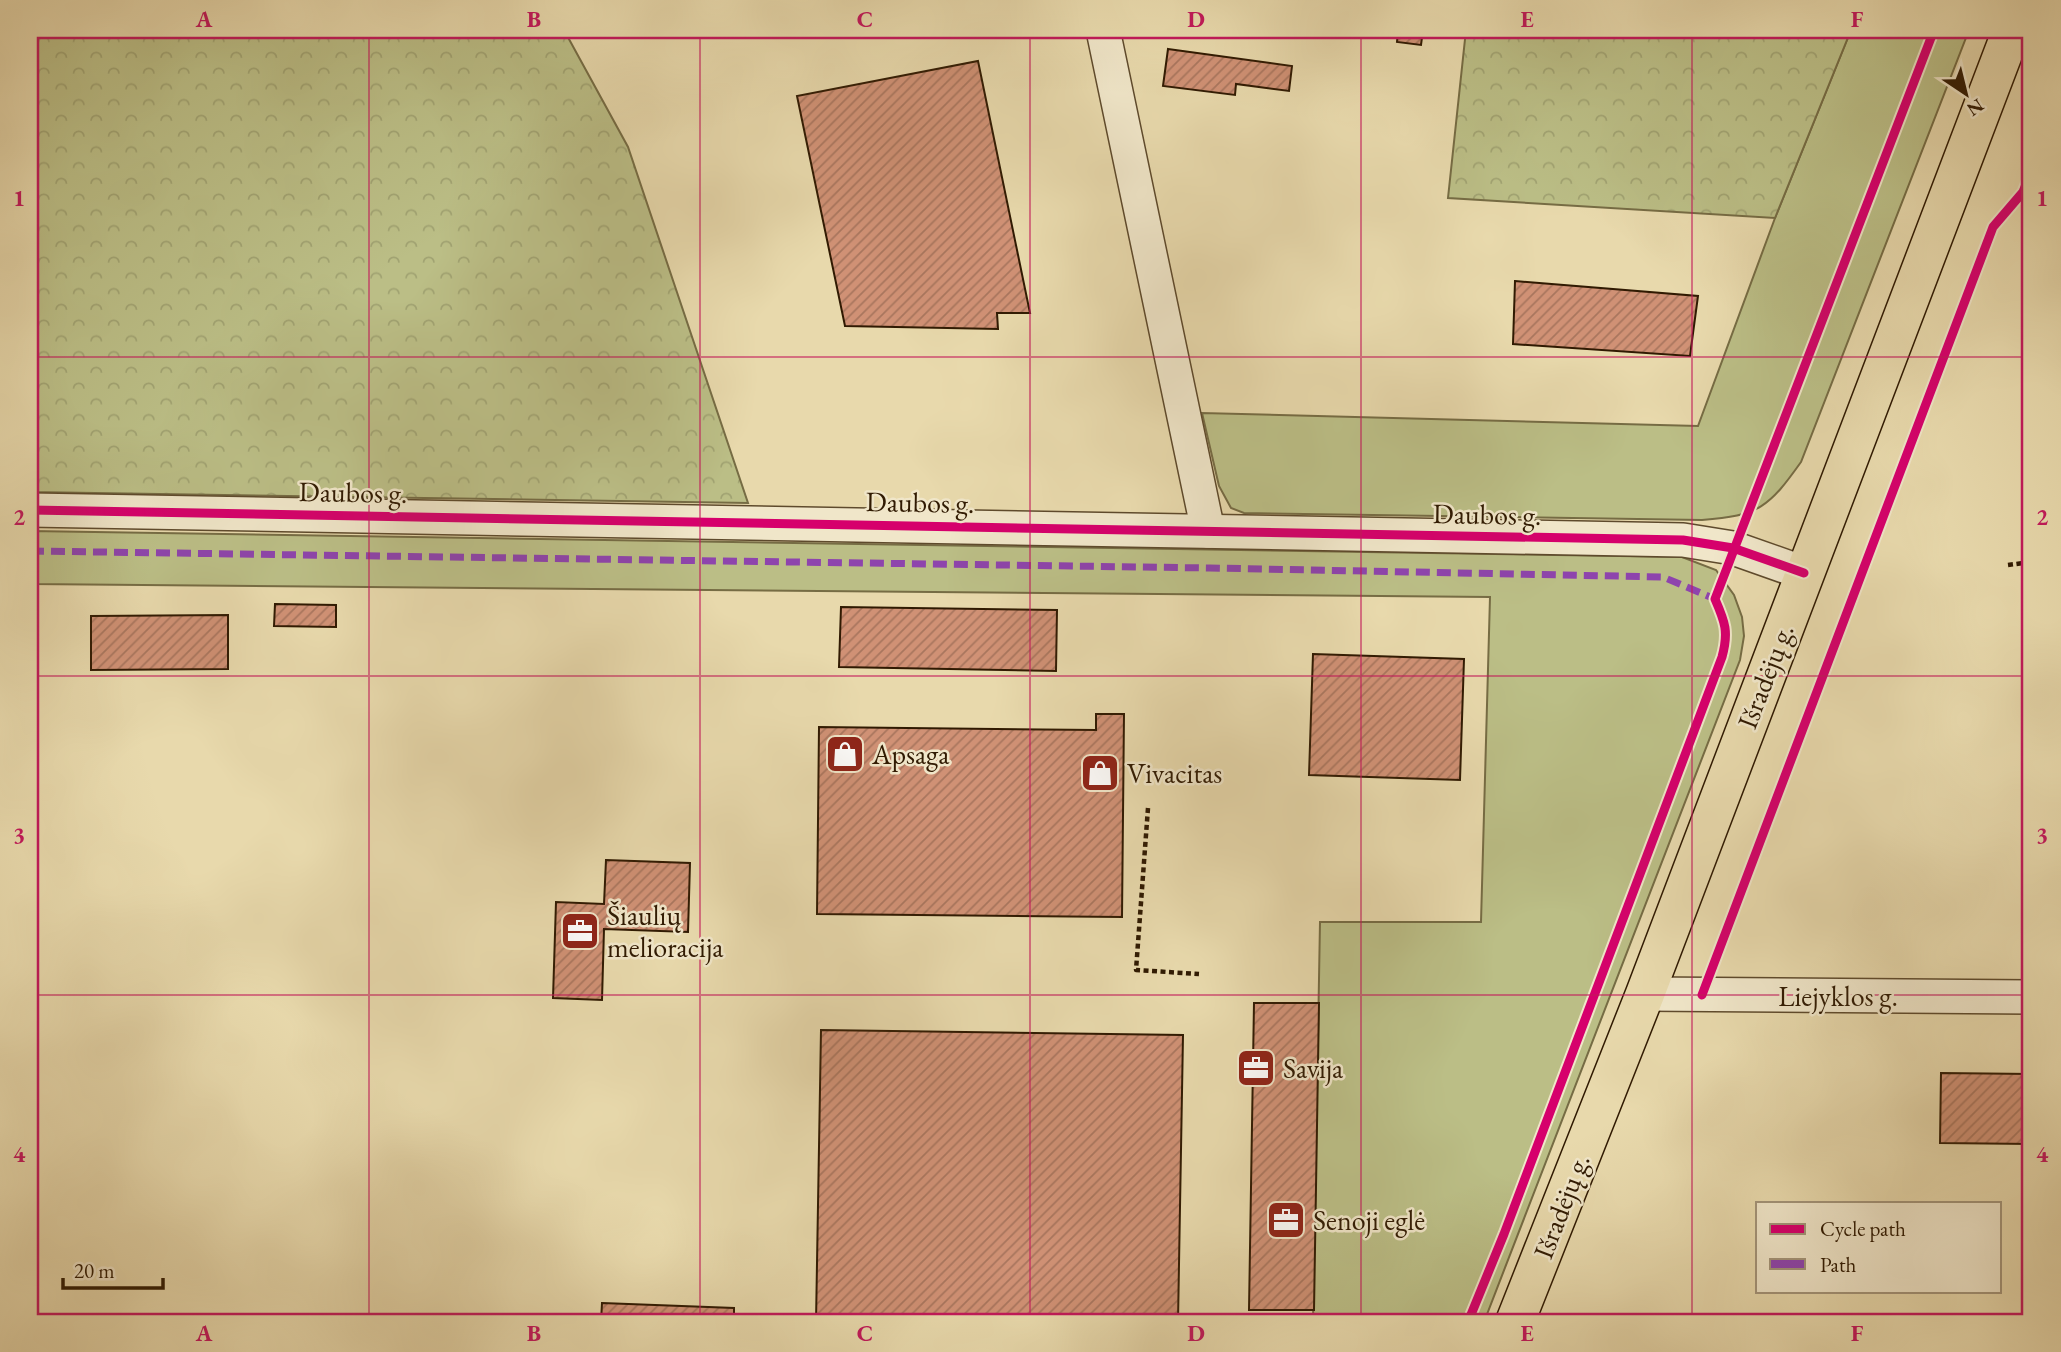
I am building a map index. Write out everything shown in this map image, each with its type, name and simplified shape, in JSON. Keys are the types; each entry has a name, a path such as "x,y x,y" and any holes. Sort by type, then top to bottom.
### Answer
{"main road":[{"name":"Išradėjų g.","path":"1516,1322 1645,994 2011,30"}],"street":[{"path":"1103,30 1208,531"},
{"name":"Daubos g.","path":"30,510 1683,540 1733,548 1804,573"},
{"name":"Liejyklos g.","path":"1645,994 2031,997"}],"path":[{"path":"2008,565 2031,562"},
{"path":"1148,808 1136,970 1199,974"}],"green space":[{"path":"30,30 564,30 628,147 748,503 30,492"},
{"path":"1466,30 1851,30 1775,218 1448,198"},
{"path":"1851,30 1969,30 1801,462 1771,499 1750,512 1737,516 1702,520 1244,513 1231,508 1219,486 1202,413 1698,426 1775,218"},
{"path":"30,531 1682,557 1716,570 1734,595 1742,617 1744,636 1740,660 1484,1322 1313,1322 1320,922 1481,922 1490,597 30,584"}],"building":[{"path":"1398,30 1423,30 1421,45 1397,42"},
{"path":"1168,49 1292,66 1289,91 1236,84 1235,95 1163,86"},
{"path":"978,61 1030,313 997,313 998,329 845,326 797,96"},
{"path":"1515,281 1698,296 1690,356 1513,344"},
{"path":"275,604 336,605 336,627 274,626"},
{"path":"841,607 1057,610 1056,671 839,667"},
{"path":"228,615 228,669 91,670 91,616"},
{"path":"1313,654 1464,659 1460,780 1309,775"},
{"path":"1096,714 1124,714 1122,917 817,914 819,727 1096,730"},
{"name":"Šiaulių melioracija","path":"606,860 690,863 688,932 604,929 602,1000 553,998 556,902 604,904"},
{"path":"1254,1003 1319,1003 1314,1310 1249,1310"},
{"path":"821,1030 1183,1035 1178,1322 816,1322"},
{"path":"1941,1073 2031,1074 2031,1144 1940,1143"},
{"path":"602,1303 734,1308 734,1322 601,1322"}],"marked path":[{"path":"30,551 1663,577 1715,599"}],"cycle path":[{"path":"1468,1322 1504,1234 1722,657 1725,627 1715,599 1934,30"},
{"path":"1702,995 1993,227 2023,192 2031,172"},
{"path":"30,510 1683,540 1733,548 1804,573"}],"place":[{"name":"Apsaga","path":"845,754"},
{"name":"Vivacitas","path":"1100,773"},
{"name":"Šiaulių melioracija","path":"580,931"},
{"name":"Savija","path":"1256,1068"},
{"name":"Senoji eglė","path":"1286,1220"}]}
